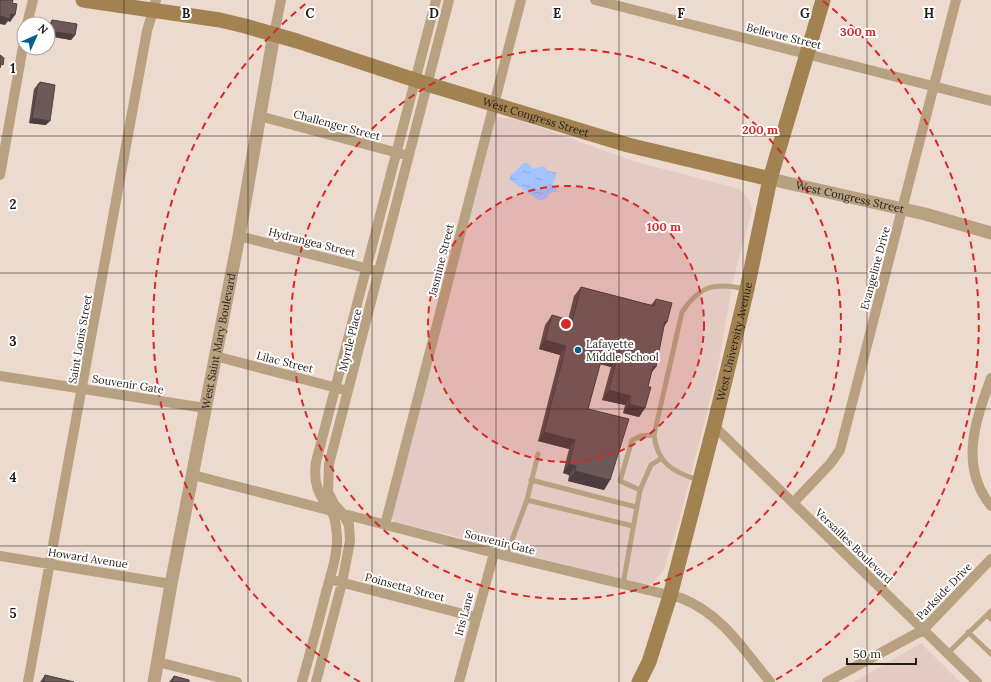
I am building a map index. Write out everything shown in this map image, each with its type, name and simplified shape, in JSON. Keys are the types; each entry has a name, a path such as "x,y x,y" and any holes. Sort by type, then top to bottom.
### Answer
{"main road":[{"name":"West Congress Street","path":"83,0 154,5 274,34 421,82 628,145 770,179"},
{"name":"West University Avenue","path":"640,682 670,596 714,426 747,289 770,179 823,0"}],"street":[{"path":"29,16 33,0"},
{"name":"West Saint Mary Boulevard","path":"154,682 171,584 239,236 259,116 281,0"},
{"name":"Myrtle Place","path":"316,682 342,583 350,541 349,526 344,514 328,492 328,472 409,156 436,0"},
{"name":"Myrtle Place","path":"302,682 329,580 337,538 335,522 331,510 319,496 315,470 396,152 449,0"},
{"name":"Jasmine Street","path":"385,525 521,0"},
{"name":"Bellevue Street","path":"595,0 991,102"},
{"name":"Evangeline Drive","path":"793,503 830,464 840,450 956,0"},
{"name":"Saint Louis Street","path":"28,682 83,390 147,31 154,5"},
{"path":"0,175 4,128 21,56"},
{"name":"Challenger Street","path":"259,116 409,156"},
{"name":"West Congress Street","path":"770,179 948,219 991,233"},
{"name":"Hydrangea Street","path":"239,236 379,272"},
{"name":"Lilac Street","path":"215,356 349,391"},
{"name":"Souvenir Gate","path":"0,376 205,408"},
{"path":"991,378 983,400 972,450 974,472 979,486 991,506"},
{"name":"Versailles Boulevard","path":"714,426 976,682"},
{"name":"Souvenir Gate","path":"193,475 494,553 690,601 718,619 770,682"},
{"name":"Iris Lane","path":"459,682 475,617 494,553"},
{"name":"Howard Avenue","path":"0,556 171,584"},
{"name":"Parkside Drive","path":"827,682 923,630 991,559"},
{"name":"Poinsetta Street","path":"329,580 475,617"},
{"path":"158,662 236,682"}],"lane":[{"path":"700,480 679,474 662,458 656,448 654,435 682,312 699,292 711,286 727,285 747,289"},
{"path":"640,490 620,481 632,440 641,436 654,435"},
{"path":"506,556 527,500 538,454"},
{"path":"623,584 640,490 651,465 662,458"},
{"path":"531,480 636,507"},
{"path":"527,500 633,526"},
{"path":"947,654 991,611"},
{"path":"987,615 991,619"},
{"path":"968,632 991,654"}],"shaded area":[{"name":"Lafayette Middle School","path":"496,117 513,119 633,161 739,189 750,202 752,210 733,280 717,373 679,521 663,571 653,583 648,585 615,579 515,551 395,522 391,517 494,119"},
{"path":"921,643 960,682 854,682"}],"water":[{"path":"524,163 528,163 533,169 544,166 548,171 557,173 552,185 556,187 557,192 550,193 543,200 539,200 510,180 510,176"}],"building":[{"path":"0,0 13,0 12,3 17,4 15,15 11,14 10,19 0,16"},
{"path":"56,21 77,24 75,35 56,32"},
{"path":"0,55 4,58 3,65 1,64 0,68"},
{"path":"40,82 55,85 50,121 32,118 38,84 40,84"},
{"path":"581,287 654,306 656,299 672,303 667,322 665,321 656,367 653,366 648,387 651,387 645,408 629,404 631,396 609,390 617,357 603,354 588,409 629,419 610,480 575,471 576,466 569,464 575,440 544,432 566,346 545,340 552,315 572,321"},
{"path":"45,675 74,682 44,682"},
{"path":"174,676 189,680 189,682 172,682"}],"place":[{"name":"Lafayette Middle School","path":"578,350"}]}
